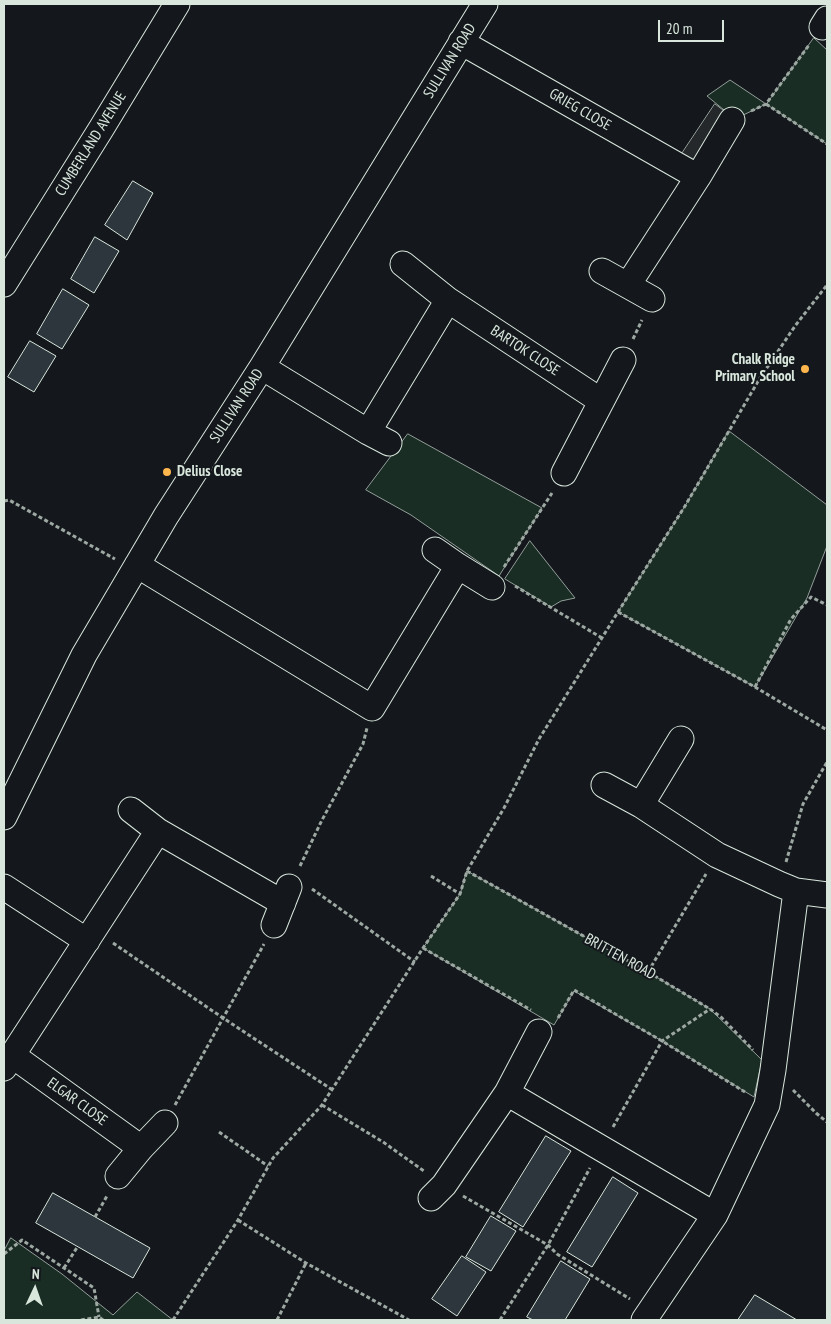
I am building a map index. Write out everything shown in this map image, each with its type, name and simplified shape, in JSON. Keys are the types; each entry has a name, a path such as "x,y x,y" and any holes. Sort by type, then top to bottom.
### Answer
{"street":[{"name":"CUMBERLAND AVENUE","path":"4,284 177,4"},
{"name":"SULLIVAN ROAD","path":"4,817 84,655 126,562 184,488 262,367 486,4"},
{"name":"GRIEG CLOSE","path":"461,42 698,177"},
{"path":"628,285 698,177 732,120"},
{"name":"BARTOK CLOSE","path":"403,264 448,300 601,401"},
{"path":"602,271 652,299"},
{"path":"262,367 378,438 448,300"},
{"path":"564,473 622,360"},
{"path":"435,550 458,566 495,581"},
{"path":"126,562 372,708 458,566"},
{"path":"641,805 681,739"},
{"path":"604,785 641,805 717,855 788,888 827,895"},
{"path":"131,810 158,830 285,898"},
{"name":"ELGAR CLOSE","path":"141,1148 8,1062 158,830"},
{"path":"4,886 90,935"},
{"path":"651,1317 716,1215 767,1105 773,1070 788,888"},
{"path":"437,1192 507,1093 543,1023"},
{"path":"507,1093 716,1215"},
{"path":"118,1176 165,1123"}],"path":[{"path":"732,120 766,104 825,23"},
{"path":"766,104 827,144"},
{"path":"174,1320 238,1220 273,1158 322,1105 460,894 467,871 504,808 539,738 685,506 760,378 795,326 827,285"},
{"path":"622,360 652,299"},
{"path":"564,473 495,581 602,638"},
{"path":"4,501 9,500 126,562"},
{"path":"755,686 791,619 811,597 827,605"},
{"path":"618,612 755,686 827,730"},
{"path":"165,1123 223,1018 285,898 322,820 363,744 372,708"},
{"path":"788,888 803,804 827,762"},
{"path":"648,972 717,855"},
{"name":"BRITTEN ROAD","path":"467,871 648,972 710,1009 722,1018 755,1053"},
{"path":"431,876 460,894"},
{"path":"285,898 415,962"},
{"path":"90,935 223,1018 331,1089"},
{"path":"424,948 543,1023 574,990 767,1105"},
{"path":"790,1087 827,1122"},
{"path":"322,1105 383,1142 437,1192 548,1245 557,1254 651,1317"},
{"path":"219,1132 268,1166"},
{"path":"238,1220 306,1263 410,1320"},
{"path":"4,1254 22,1240 94,1288 99,1316 103,1320"},
{"path":"64,1268 78,1246"},
{"path":"277,1320 306,1263"},
{"path":"81,1320 99,1316"}],"green space":[{"path":"814,38 827,50 827,144 766,104"},
{"path":"730,80 766,104 735,119 707,96"},
{"path":"729,431 827,505 827,546 807,598 755,687 618,612 685,506"},
{"path":"408,434 542,508 499,576 411,515 366,490"},
{"path":"530,541 575,598 561,601 551,607 505,579"},
{"path":"467,871 648,972 710,1009 762,1060 754,1097 662,1041 574,991 554,1025 423,948 460,894"},
{"path":"11,1238 62,1274 113,1315 137,1292 173,1320 4,1320 4,1251"}],"shaded area":[{"path":"715,104 735,119 698,177 675,164"}],"building":[{"path":"133,181 153,193 127,240 105,225"},
{"path":"95,237 119,251 94,293 71,279"},
{"path":"63,289 89,305 62,349 37,334"},
{"path":"30,341 56,356 34,392 8,377"},
{"path":"546,1136 571,1151 523,1227 499,1212"},
{"path":"613,1177 638,1193 592,1267 567,1252"},
{"path":"53,1193 150,1248 133,1278 36,1223"},
{"path":"491,1216 516,1231 491,1271 466,1257"},
{"path":"462,1256 486,1272 457,1316 432,1299"},
{"path":"561,1261 590,1279 565,1320 533,1320 527,1317"},
{"path":"755,1295 797,1320 738,1320"}],"place":[{"name":"Chalk Ridge Primary School","path":"805,369"},
{"name":"Delius Close","path":"167,472"}]}
